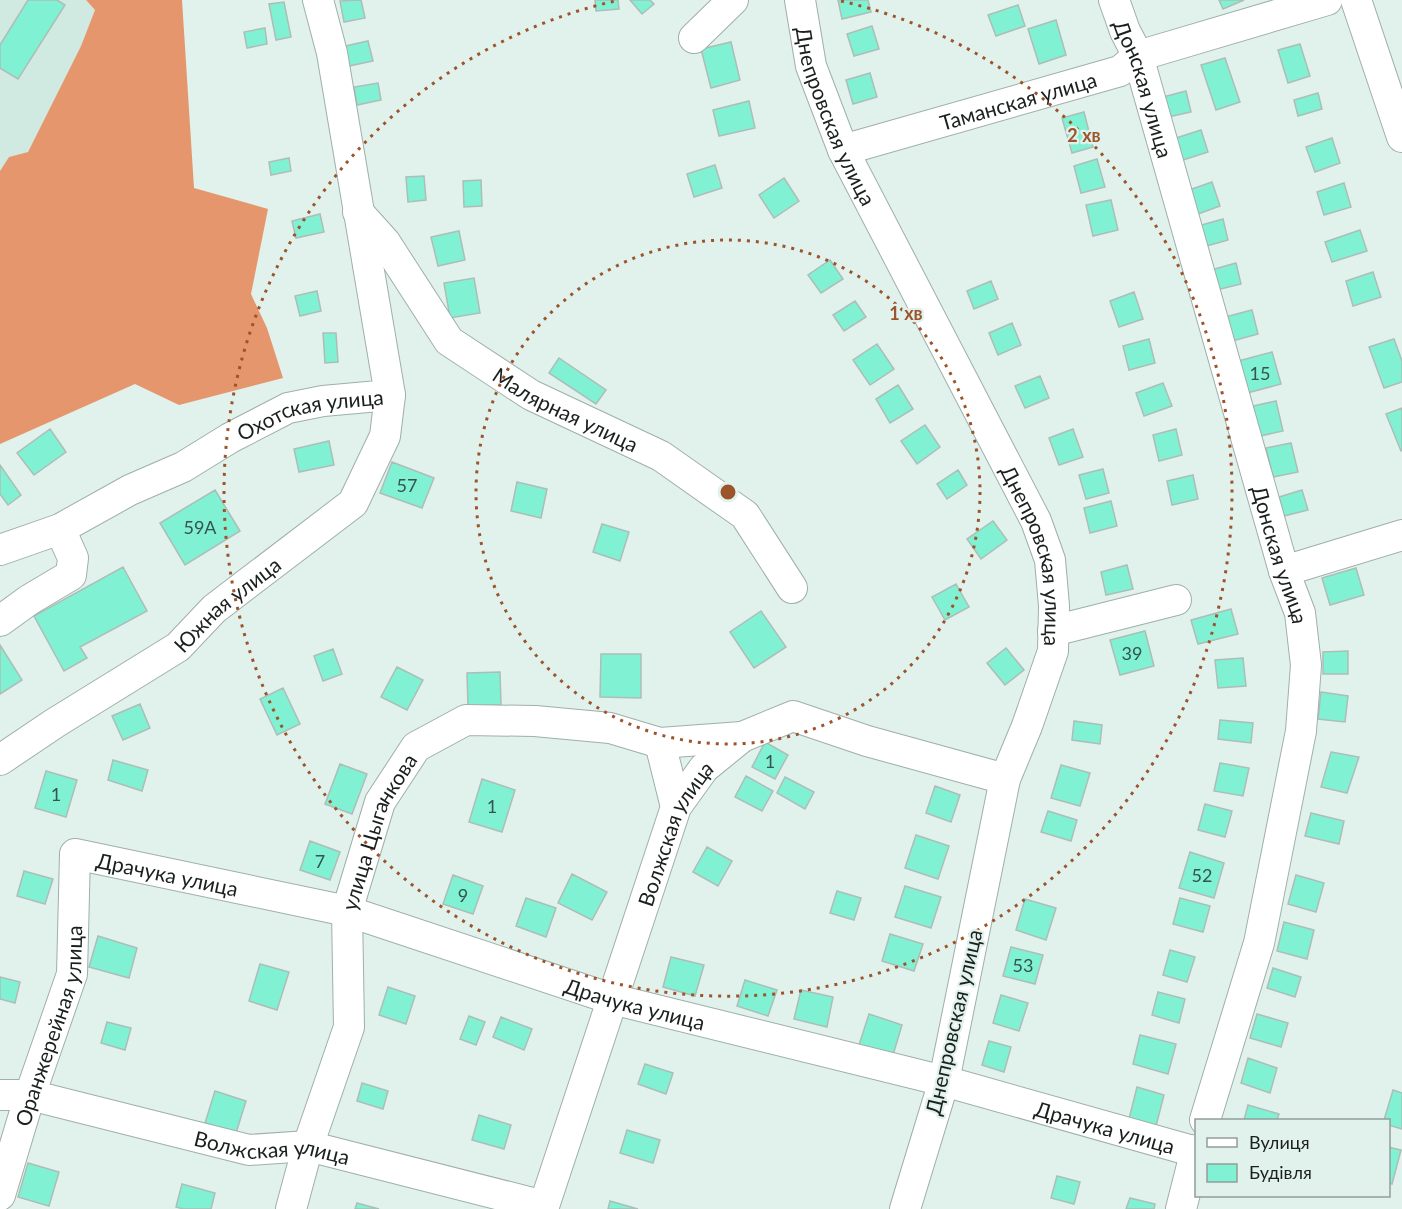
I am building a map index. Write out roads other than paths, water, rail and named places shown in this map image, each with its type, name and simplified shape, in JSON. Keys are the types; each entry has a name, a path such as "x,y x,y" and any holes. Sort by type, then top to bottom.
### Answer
{"street":[{"name":"Охотская улица","path":"0,550 60,529 130,490 183,467 230,438 288,408 323,401 390,395 332,52 318,0"},
{"path":"694,38 733,0"},
{"name":"Днепровская улица","path":"800,0 811,66 843,150 1036,521 1050,560 1054,606 1053,651 1027,726 1005,778 944,1081 904,1209"},
{"name":"Донская улица","path":"1114,0 1125,31 1138,56 1284,571 1300,612 1306,665 1301,731 1259,943 1205,1119"},
{"name":"Таманская улица","path":"843,150 1120,71 1138,56 1327,0"},
{"path":"1356,0 1402,137"},
{"name":"Малярная улица","path":"358,212 385,242 449,341 531,395 661,456 745,515 792,588"},
{"name":"Южная улица","path":"0,760 178,647 213,609 353,503 385,436 390,395"},
{"path":"0,621 71,574 73,558 60,529"},
{"path":"1284,571 1402,535"},
{"path":"1053,631 1176,600"},
{"name":"Волжская улица","path":"0,1095 30,1095 249,1150 308,1146 543,1208 676,807 704,768 742,737 793,716 867,741 1005,778"},
{"name":"улица Цыганкова","path":"291,1209 308,1146 349,1027 347,911 380,802 416,747 466,720 535,721 610,728 660,743 742,737"},
{"path":"660,743 676,807"},
{"name":"Драчука улица","path":"75,854 347,911 612,999 944,1081 1195,1151"},
{"name":"Оранжерейная улица","path":"0,1195 30,1095 72,974 75,854"},
{"path":"1181,1209 1195,1155"}]}
